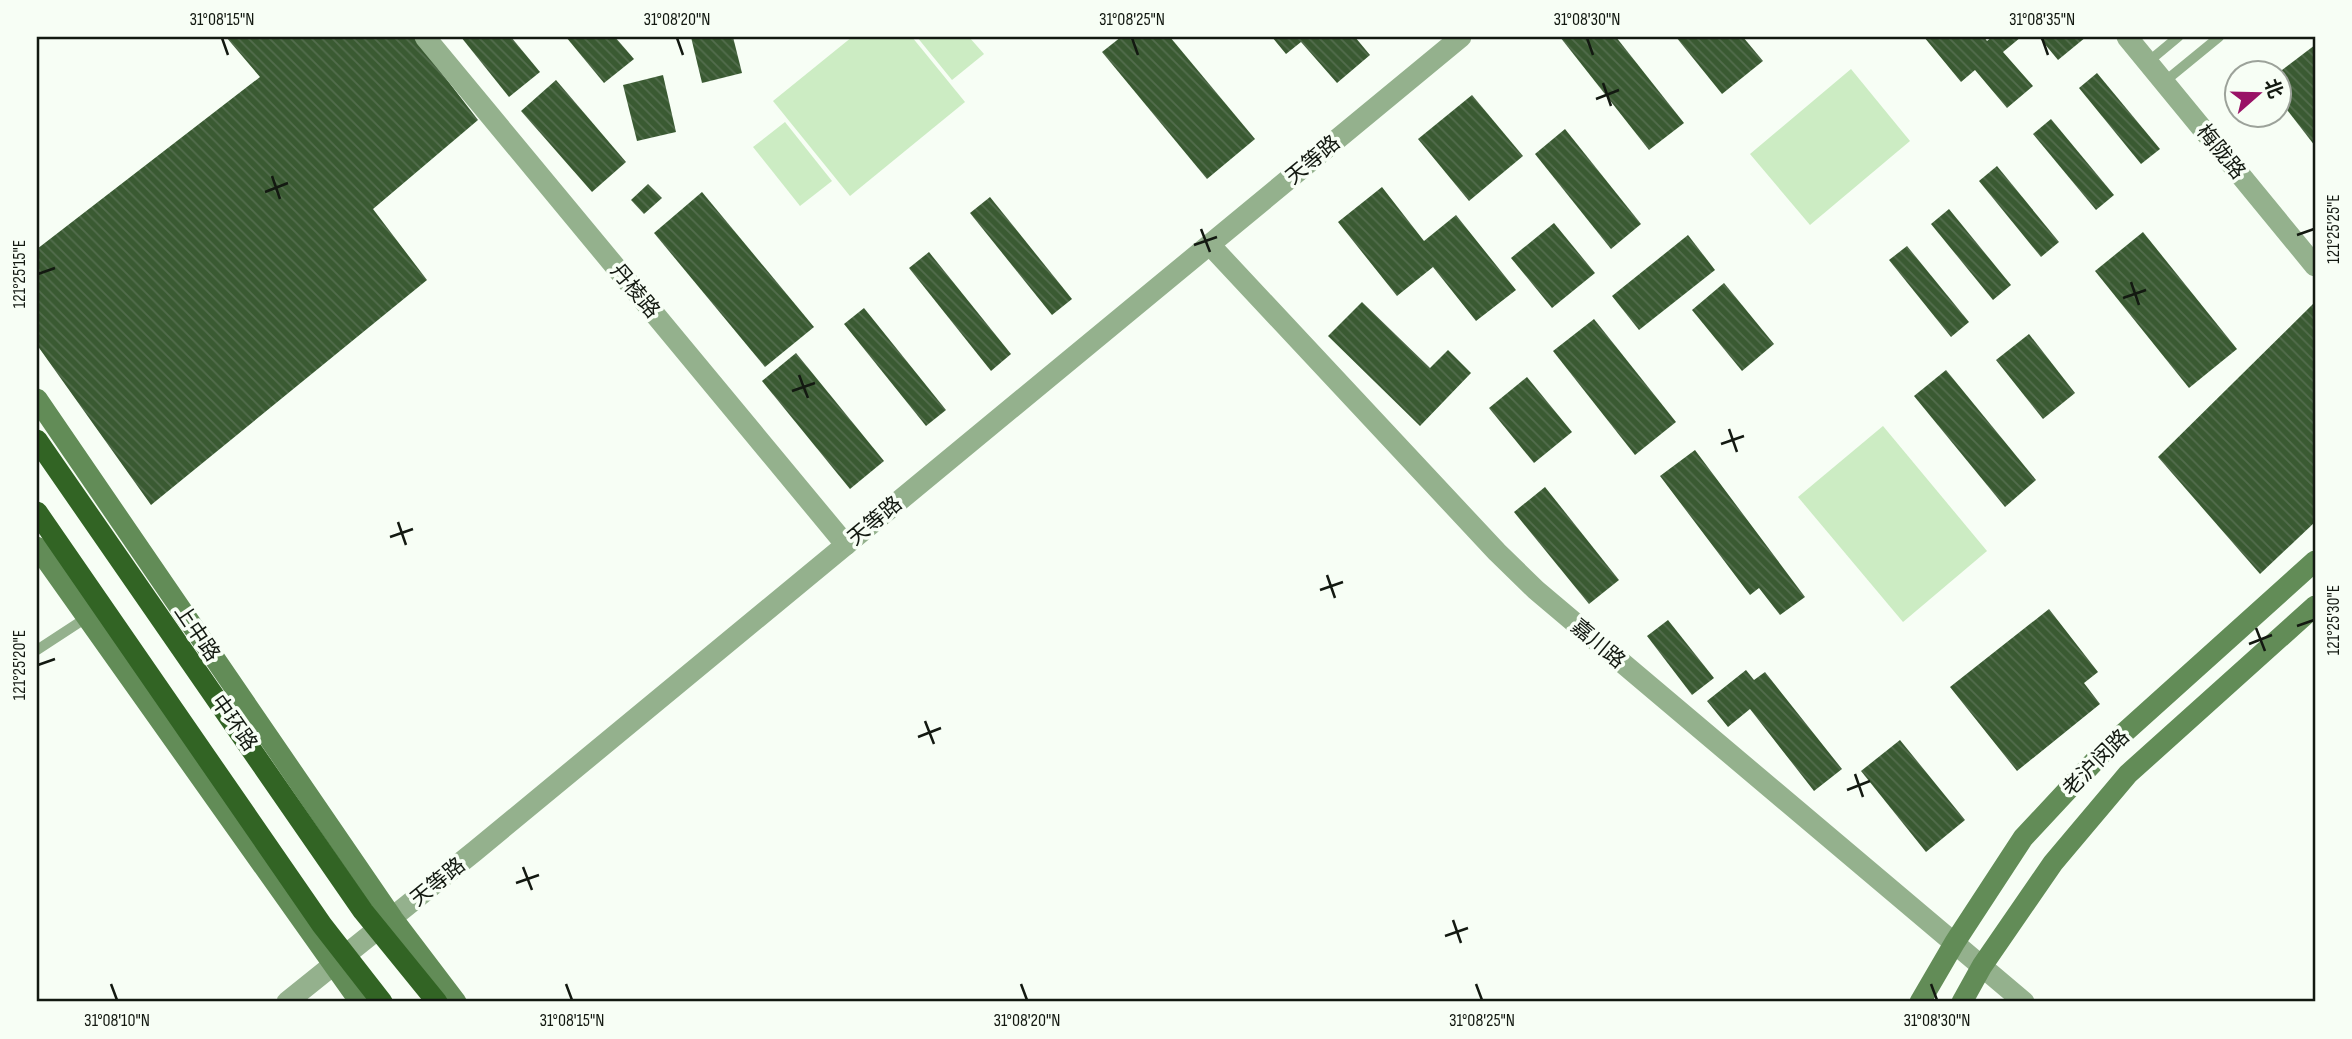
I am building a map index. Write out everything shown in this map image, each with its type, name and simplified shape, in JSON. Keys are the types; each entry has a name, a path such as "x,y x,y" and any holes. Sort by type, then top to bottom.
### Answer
{"highway":[{"name":"中环路","path":"37,439 363,911 437,1002"},
{"name":"中环路","path":"37,512 314,914 382,1002"}],"main road":[{"name":"上中路","path":"37,400 393,919 456,1002"},
{"path":"37,547 360,1002"},
{"name":"老沪闵路","path":"1920,1002 1955,942 2024,838 2096,760 2315,561"},
{"name":"老沪闵路","path":"1962,1002 1982,966 2053,863 2128,774 2315,606"}],"street":[{"name":"丹棱路","path":"425,37 846,545"},
{"name":"天等路","path":"287,1002 393,919 1461,37"},
{"name":"梅陇路","path":"2127,37 2315,267"},
{"name":"嘉川路","path":"1210,245 1497,552 1536,590 2024,1002"}],"lane":[{"path":"2148,62 2178,37"},
{"path":"2164,82 2219,37"},
{"path":"37,650 86,618"}],"green space":[{"path":"852,37 912,37 965,102 850,196 773,101"},
{"path":"917,37 969,37 984,54 952,80"},
{"path":"1851,69 1910,141 1810,225 1750,154"},
{"path":"785,122 832,181 800,206 753,147"},
{"path":"1883,426 1987,551 1903,622 1798,497"}],"building":[{"path":"226,37 414,37 478,120 373,209 427,280 151,505 37,345 37,249 260,77"},
{"path":"461,37 511,37 540,72 509,97"},
{"path":"566,37 615,37 634,59 604,83"},
{"path":"691,37 733,37 742,73 702,83"},
{"path":"1121,37 1170,37 1255,139 1207,179 1102,52"},
{"path":"1272,37 1355,37 1370,55 1337,83 1301,42 1286,54"},
{"path":"1560,37 1616,37 1684,123 1649,150"},
{"path":"1676,37 1743,37 1763,61 1722,94"},
{"path":"1924,37 1984,37 1987,41 1992,37 2021,37 2003,52 2033,86 2007,108 1975,70 1961,82"},
{"path":"2039,37 2086,37 2058,60"},
{"path":"2315,45 2315,146 2292,116 2292,62"},
{"path":"2097,73 2160,149 2141,164 2079,88"},
{"path":"663,75 676,132 637,141 623,85"},
{"path":"556,80 626,162 592,192 521,111"},
{"path":"1472,95 1523,156 1469,201 1418,139"},
{"path":"2051,119 2114,195 2096,210 2033,134"},
{"path":"1565,129 1641,224 1611,249 1535,154"},
{"path":"1997,166 2059,242 2041,257 1979,181"},
{"path":"648,184 662,198 644,214 631,200"},
{"path":"1382,187 1424,241 1456,215 1516,290 1476,321 1433,267 1397,296 1338,222"},
{"path":"702,192 814,327 765,367 654,233"},
{"path":"990,197 1072,299 1052,315 970,213"},
{"path":"1949,209 2011,285 1993,300 1931,224"},
{"path":"1554,223 1595,273 1552,308 1511,258"},
{"path":"2143,232 2237,349 2189,388 2095,271"},
{"path":"1688,235 1715,270 1639,330 1612,296"},
{"path":"1907,246 1969,322 1951,337 1889,260"},
{"path":"929,252 1011,354 991,371 909,268"},
{"path":"1724,283 1774,344 1742,371 1692,310"},
{"path":"1362,302 1430,368 1448,350 1471,373 1420,426 1328,336"},
{"path":"2315,302 2315,522 2260,574 2158,457"},
{"path":"864,308 946,410 926,426 844,324"},
{"path":"1594,319 1676,422 1635,455 1553,351"},
{"path":"2029,334 2075,393 2043,419 1996,360"},
{"path":"796,353 884,461 850,489 762,381"},
{"path":"1946,370 2036,480 2005,507 1914,396"},
{"path":"1527,377 1572,432 1534,463 1489,408"},
{"path":"1695,450 1805,597 1780,615 1759,588 1750,595 1660,476"},
{"path":"1545,487 1619,580 1589,604 1514,512"},
{"path":"2049,609 2098,672 2084,683 2100,704 2017,771 1950,687"},
{"path":"1668,620 1714,678 1692,695 1647,636"},
{"path":"1746,670 1754,680 1765,672 1842,769 1814,791 1750,709 1728,727 1707,701"},
{"path":"1900,740 1965,820 1926,852 1861,771"}]}
